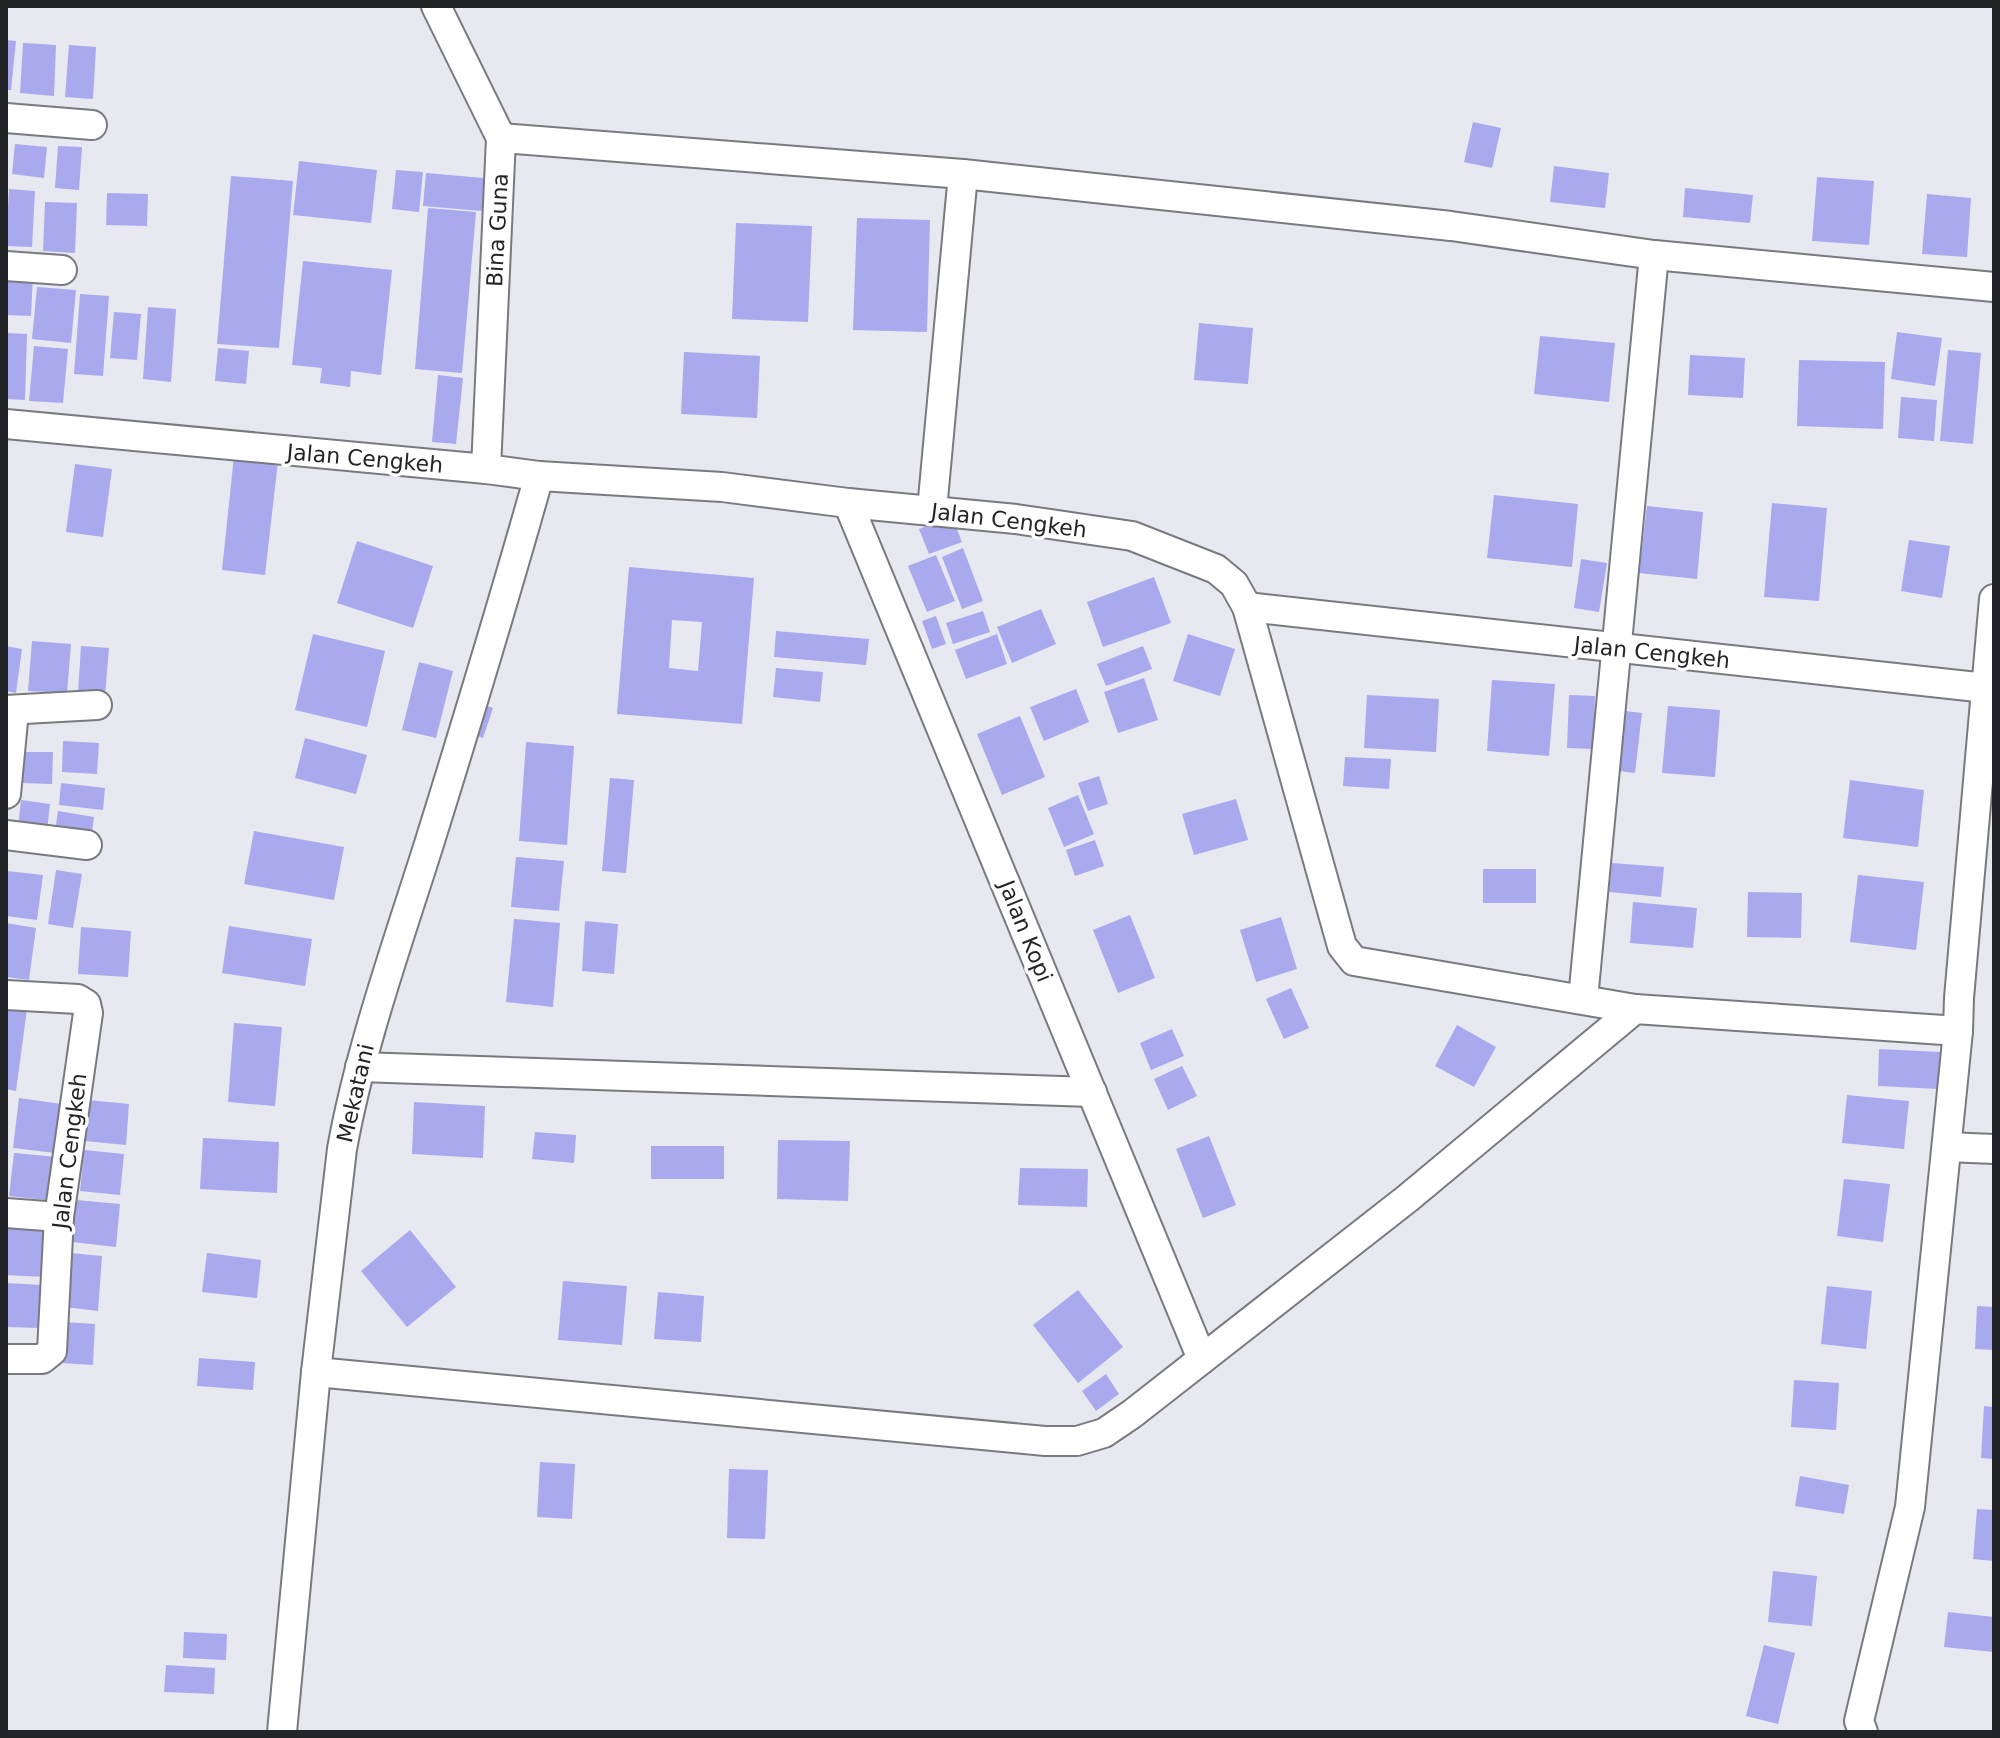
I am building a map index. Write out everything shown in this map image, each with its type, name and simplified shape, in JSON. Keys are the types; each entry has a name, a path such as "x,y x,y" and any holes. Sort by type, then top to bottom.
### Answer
{"street":[{"name":"Bina Guna","path":"436,6 501,138 486,469"},
{"path":"6,118 92,125"},
{"path":"501,138 963,174 1451,226 1654,255 1994,287"},
{"path":"932,510 963,174"},
{"path":"1583,999 1654,255"},
{"path":"6,266 62,270"},
{"name":"Jalan Cengkeh","path":"6,424 539,476 722,487 1016,519 1132,536 1216,569 1234,584 1247,607 1986,688"},
{"name":"Mekatani","path":"282,1732 316,1372 342,1149 379,1000 486,663 539,476"},
{"name":"Jalan Kopi","path":"848,503 1202,1359"},
{"path":"1863,1732 1859,1721 1910,1507 1959,998 1987,764 1986,688 1994,599"},
{"path":"1247,607 1342,946 1354,961 1635,1009 1958,1031"},
{"path":"6,794 10,710 97,705"},
{"path":"6,835 87,845"},
{"name":"Jalan Cengkeh","path":"6,995 78,999 86,1004 88,1013 59,1217 52,1351 42,1359 16,1360"},
{"path":"316,1372 1029,1440 1077,1441 1104,1433 1132,1414 1408,1198 1635,1009"},
{"path":"360,1067 1092,1092"},
{"path":"1947,1147 1994,1149"},
{"path":"6,1213 59,1217"}],"building":[{"path":"6,40 16,41 11,90 6,90"},
{"path":"23,43 56,45 54,96 20,93"},
{"path":"69,45 96,47 93,99 65,97"},
{"path":"1473,122 1501,128 1492,168 1464,162"},
{"path":"15,144 47,147 44,178 12,174"},
{"path":"58,146 82,147 79,190 55,188"},
{"path":"299,161 377,170 371,223 293,215"},
{"path":"1554,166 1609,173 1605,208 1550,202"},
{"path":"396,170 423,172 419,212 392,209"},
{"path":"426,173 484,178 482,211 423,206"},
{"path":"231,176 293,181 279,348 217,344"},
{"path":"1817,177 1874,181 1869,245 1812,241"},
{"path":"1685,188 1753,195 1750,223 1683,217"},
{"path":"9,189 35,191 32,247 6,246"},
{"path":"107,193 148,194 147,226 106,225"},
{"path":"1927,194 1971,198 1967,257 1922,254"},
{"path":"45,202 77,203 75,253 43,251"},
{"path":"428,208 476,212 462,373 415,369"},
{"path":"857,218 930,220 927,332 853,330"},
{"path":"736,223 812,226 808,322 732,319"},
{"path":"303,261 392,270 381,375 351,371 350,387 320,383 322,368 292,365"},
{"path":"6,274 33,275 31,316 6,315"},
{"path":"37,287 76,290 71,343 32,339"},
{"path":"80,294 109,296 103,376 74,374"},
{"path":"148,307 176,309 171,382 143,379"},
{"path":"114,312 141,314 137,360 110,358"},
{"path":"1199,323 1253,328 1248,384 1194,380"},
{"path":"1897,332 1942,338 1935,386 1891,379"},
{"path":"6,333 27,334 25,400 6,399"},
{"path":"1540,336 1615,343 1609,402 1534,394"},
{"path":"34,346 68,349 63,403 29,401"},
{"path":"218,348 249,351 246,384 215,381"},
{"path":"1948,350 1981,353 1973,444 1940,441"},
{"path":"684,352 760,356 757,418 681,414"},
{"path":"1690,355 1745,358 1743,398 1688,395"},
{"path":"1799,360 1885,362 1883,429 1797,426"},
{"path":"438,375 463,378 456,444 432,442"},
{"path":"1901,397 1937,400 1934,441 1898,438"},
{"path":"234,456 278,461 265,575 222,570"},
{"path":"75,464 112,469 103,537 66,532"},
{"path":"1494,495 1578,504 1572,567 1487,558"},
{"path":"1772,503 1827,508 1819,601 1764,597"},
{"path":"1647,506 1703,512 1697,579 1639,573"},
{"path":"952,517 962,542 929,554 919,529"},
{"path":"1909,540 1950,546 1942,598 1901,591"},
{"path":"357,541 433,566 413,628 337,603"},
{"path":"963,548 983,601 962,609 942,557"},
{"path":"936,555 955,601 927,612 908,566"},
{"path":"1581,559 1607,563 1599,612 1574,608"},
{"path":"629,567 754,578 742,724 617,714","holes":["672,620 702,622 698,671 669,668"]},
{"path":"1154,577 1171,623 1103,647 1087,602"},
{"path":"1041,609 1056,644 1012,663 997,627"},
{"path":"983,611 990,632 953,644 946,623"},
{"path":"936,616 946,644 932,649 922,621"},
{"path":"776,631 869,639 866,665 774,657"},
{"path":"313,634 385,651 367,727 295,710"},
{"path":"997,634 1007,664 966,679 955,650"},
{"path":"1188,634 1235,649 1220,696 1173,681"},
{"path":"32,641 71,644 67,693 28,691"},
{"path":"6,646 22,649 16,693 6,691"},
{"path":"81,646 109,648 105,695 78,693"},
{"path":"1143,646 1152,669 1106,686 1097,664"},
{"path":"419,662 453,671 436,738 402,730"},
{"path":"776,668 823,672 820,702 773,697"},
{"path":"1144,678 1158,720 1118,733 1104,692"},
{"path":"1492,680 1555,684 1549,756 1487,751"},
{"path":"1076,689 1089,722 1044,741 1030,707"},
{"path":"1367,695 1439,699 1436,752 1364,748"},
{"path":"1569,695 1595,696 1593,749 1567,748"},
{"path":"482,704 493,708 483,738 472,734"},
{"path":"1668,706 1720,710 1715,777 1662,773"},
{"path":"1617,710 1642,713 1635,773 1610,770"},
{"path":"1020,716 1045,777 1002,795 977,734"},
{"path":"305,738 367,755 356,794 295,778"},
{"path":"63,741 99,743 97,774 62,772"},
{"path":"526,742 574,746 567,845 519,841"},
{"path":"23,752 53,752 52,784 23,783"},
{"path":"1345,757 1391,759 1389,789 1343,786"},
{"path":"1099,776 1108,804 1088,811 1078,783"},
{"path":"610,778 634,780 626,873 602,871"},
{"path":"1850,780 1924,790 1918,847 1843,838"},
{"path":"61,783 105,788 103,810 59,805"},
{"path":"1078,795 1094,834 1064,847 1048,808"},
{"path":"1236,799 1248,840 1194,855 1182,814"},
{"path":"21,800 50,804 47,830 18,828"},
{"path":"58,811 94,817 91,839 55,832"},
{"path":"254,831 344,847 334,900 244,884"},
{"path":"1095,840 1104,866 1075,876 1066,850"},
{"path":"516,857 564,861 559,911 511,907"},
{"path":"1612,863 1664,867 1661,897 1609,892"},
{"path":"1483,869 1536,869 1536,903 1483,903"},
{"path":"56,870 82,874 73,928 48,924"},
{"path":"7,871 43,875 37,920 6,916"},
{"path":"1858,875 1924,882 1916,950 1850,942"},
{"path":"1748,892 1802,893 1801,938 1747,937"},
{"path":"1633,902 1697,908 1693,948 1630,943"},
{"path":"1130,915 1155,978 1118,993 1093,930"},
{"path":"1281,917 1297,969 1256,982 1240,930"},
{"path":"514,919 560,923 553,1007 506,1002"},
{"path":"585,921 618,924 614,974 582,971"},
{"path":"6,923 36,928 29,980 6,977"},
{"path":"229,926 312,939 305,986 222,973"},
{"path":"81,927 131,931 128,977 78,974"},
{"path":"1291,988 1309,1028 1284,1039 1266,999"},
{"path":"6,1006 27,1009 16,1091 6,1089"},
{"path":"234,1023 282,1027 275,1106 228,1102"},
{"path":"1457,1025 1496,1047 1474,1087 1435,1066"},
{"path":"1172,1029 1184,1056 1151,1070 1140,1043"},
{"path":"1879,1049 1940,1052 1939,1089 1878,1086"},
{"path":"1182,1066 1197,1096 1168,1110 1154,1079"},
{"path":"1847,1095 1909,1101 1904,1149 1842,1143"},
{"path":"19,1098 61,1104 55,1153 13,1148"},
{"path":"88,1100 129,1104 126,1145 84,1141"},
{"path":"414,1102 485,1106 483,1158 412,1154"},
{"path":"535,1132 576,1135 574,1163 532,1159"},
{"path":"1209,1136 1236,1205 1203,1218 1176,1149"},
{"path":"203,1138 279,1142 277,1193 200,1189"},
{"path":"778,1140 850,1141 848,1201 777,1199"},
{"path":"651,1146 724,1146 724,1179 651,1179"},
{"path":"84,1150 124,1154 120,1195 80,1191"},
{"path":"14,1153 58,1157 54,1201 9,1196"},
{"path":"1020,1168 1088,1169 1087,1207 1018,1205"},
{"path":"1844,1179 1890,1184 1883,1242 1837,1236"},
{"path":"76,1200 120,1204 116,1247 72,1242"},
{"path":"6,1226 46,1228 44,1277 6,1275"},
{"path":"410,1230 456,1287 407,1327 361,1271"},
{"path":"70,1253 102,1256 98,1311 65,1307"},
{"path":"207,1253 261,1260 257,1298 202,1292"},
{"path":"563,1281 627,1286 622,1345 558,1340"},
{"path":"6,1283 42,1285 40,1328 6,1327"},
{"path":"1827,1286 1872,1291 1866,1349 1821,1344"},
{"path":"1078,1290 1123,1347 1078,1383 1033,1325"},
{"path":"658,1292 704,1296 701,1342 654,1339"},
{"path":"1977,1306 1994,1307 1994,1350 1975,1349"},
{"path":"64,1322 95,1324 93,1365 61,1363"},
{"path":"199,1358 255,1362 253,1390 197,1386"},
{"path":"1106,1374 1119,1394 1096,1411 1082,1391"},
{"path":"1794,1380 1839,1383 1836,1430 1791,1427"},
{"path":"1984,1406 1994,1407 1994,1459 1981,1458"},
{"path":"540,1462 575,1464 572,1519 537,1517"},
{"path":"729,1469 768,1470 765,1539 727,1538"},
{"path":"1800,1476 1849,1485 1844,1514 1795,1506"},
{"path":"1977,1509 1994,1510 1994,1561 1973,1559"},
{"path":"1773,1571 1817,1576 1812,1626 1768,1622"},
{"path":"1948,1612 1994,1617 1994,1652 1944,1647"},
{"path":"184,1632 227,1634 226,1660 183,1658"},
{"path":"1764,1645 1795,1653 1778,1724 1746,1716"},
{"path":"166,1665 215,1668 214,1694 164,1692"}]}
